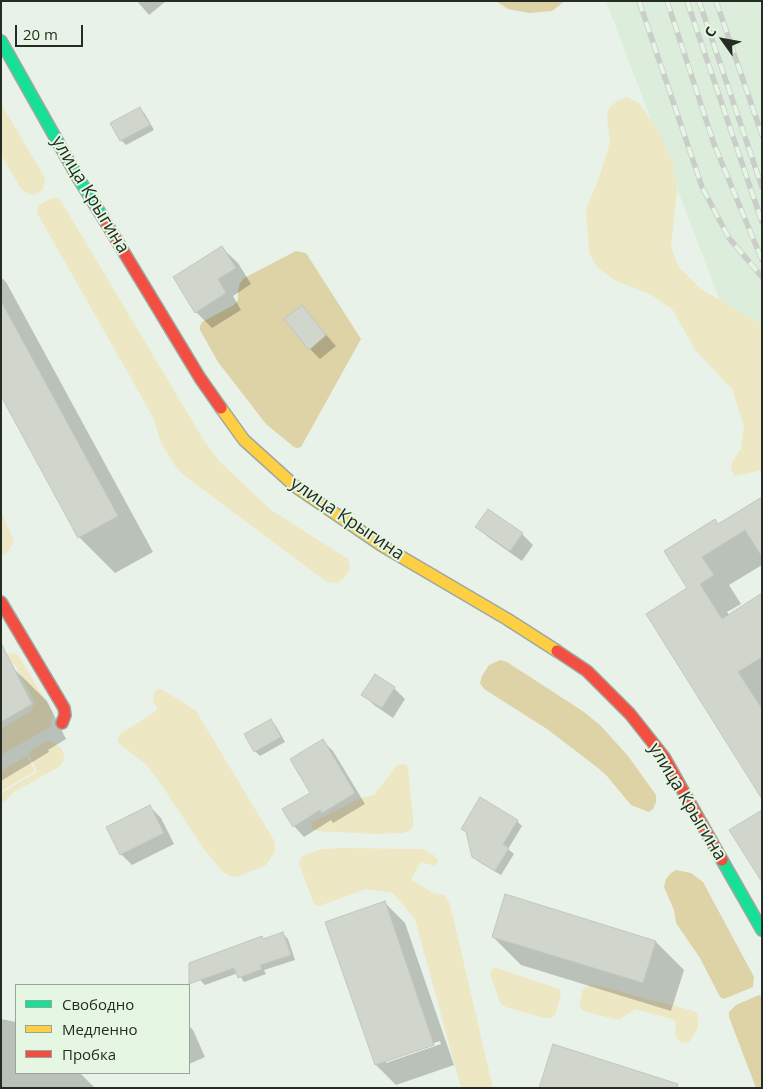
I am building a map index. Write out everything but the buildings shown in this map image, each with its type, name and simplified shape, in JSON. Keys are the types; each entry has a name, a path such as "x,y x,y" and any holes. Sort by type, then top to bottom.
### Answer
{"main road":[{"name":"улица Крыгина","path":"1,40 77,176 200,378 244,440 296,487 381,545 507,619 587,671 630,714 664,757 762,930"},
{"path":"1,602 64,708 65,715 62,723"}],"shaded area":[{"path":"496,1 565,1 552,11 529,13 508,9"},
{"path":"606,1 762,1 762,412"},
{"path":"627,97 639,103 660,134 672,162 677,191 671,246 678,266 701,289 762,325 762,470 735,476 731,470 732,462 741,449 744,426 732,389 696,351 672,309 650,294 614,280 598,268 589,253 586,209 599,178 610,142 607,118 609,108 617,101"},
{"path":"1,104 44,176 45,183 43,189 37,194 31,195 22,190 1,155"},
{"path":"51,198 57,198 61,201 203,439 219,461 271,510 348,559 350,569 345,577 337,583 327,582 182,474 176,467 161,443 153,417 37,213 38,206"},
{"path":"296,251 306,253 361,339 301,447 297,448 266,424 218,362 200,330 202,322 234,305 238,300 240,283 244,278"},
{"path":"1,512 14,541 8,552 1,556"},
{"path":"13,653 18,655 53,713 51,726 1,755 1,729 31,711 34,704 15,665 10,663 6,654"},
{"path":"500,660 507,662 584,712 601,726 628,756 656,795 653,809 649,812 631,805 598,768 547,729 484,689 480,683 482,676 489,665"},
{"path":"161,689 196,711 275,842 275,851 266,865 236,877 222,871 204,849 157,778 144,763 117,742 120,734 156,711 157,707 153,702 154,693"},
{"path":"47,741 52,741 61,748 64,759 60,766 14,792 1,805 1,793 37,772 29,752"},
{"path":"27,756 35,771 1,791 1,771"},
{"path":"402,764 408,768 413,817 413,827 409,831 377,834 317,831 313,829 311,826 313,822 358,799 374,795 397,765"},
{"path":"322,849 423,849 435,856 438,861 435,866 421,862 412,880 433,893 444,895 450,904 493,1088 461,1088 415,919 393,893 366,889 319,906 314,904 299,864 300,860 303,856"},
{"path":"676,870 691,873 703,882 754,977 753,987 724,999 720,997 700,958 676,923 674,910 664,887 666,879"},
{"path":"494,967 559,989 561,996 555,1015 545,1018 505,1007 500,1003 490,973"},
{"path":"589,985 596,985 696,1012 698,1028 689,1042 683,1043 675,1036 676,1023 672,1019 635,1009 619,1020 586,1012 582,1010 579,1004 583,989"},
{"path":"759,995 762,996 762,1088 756,1088 729,1017 729,1012 736,1005"}],"railway":[{"path":"639,1 702,187 729,238 762,277"},
{"path":"667,1 714,144 762,260"},
{"path":"687,1 762,222"},
{"path":"699,1 762,187"},
{"path":"716,1 762,135"}],"traffic: fast":[{"path":"1,41 77,176 105,221"},
{"path":"722,860 762,930"}],"traffic: slow":[{"path":"221,408 244,440 296,487 381,545 507,619 557,651"}],"traffic: jam":[{"path":"105,221 200,378 221,408"},
{"path":"1,602 64,708 65,715 62,723"},
{"path":"557,651 587,671 630,714 664,757 722,860"}]}
